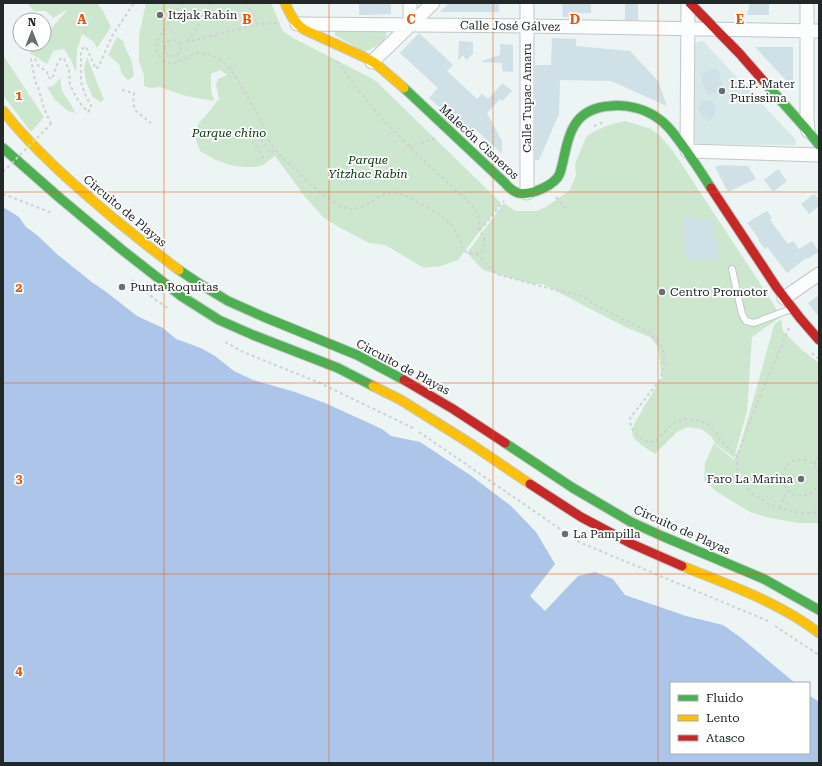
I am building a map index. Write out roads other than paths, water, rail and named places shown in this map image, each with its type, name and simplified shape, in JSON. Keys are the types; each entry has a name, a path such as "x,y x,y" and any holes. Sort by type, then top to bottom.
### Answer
{"main road":[{"name":"Malecón Cisneros","path":"285,3 291,17 305,30 372,62 449,129 513,190 520,193 535,191 547,185 558,176 575,122 591,109 616,106 633,108 646,112 659,119 670,129 687,151 788,303 819,340"},
{"path":"689,3 739,54 819,145"},
{"name":"Circuito de Playas","path":"3,111 22,133 74,184 148,246 213,293 238,306 342,348 372,362 440,400 566,483 604,506 646,528 763,579 819,610"},
{"path":"3,148 121,249 181,296 219,320 338,368 401,400 471,444 581,517 632,544 767,601 806,623 819,633"}],"street":[{"path":"410,3 410,25"},
{"path":"372,62 433,3"},
{"name":"Calle Tupac Amaru","path":"527,3 527,193"},
{"path":"689,3 687,151 819,155"},
{"path":"808,3 813,31 807,121 808,131"},
{"name":"Calle José Gálvez","path":"297,24 688,28 813,31"},
{"path":"788,303 819,274"}],"lane":[{"path":"732,269 742,314 746,321 754,323 781,313 788,303"}],"water":[{"path":"3,207 19,217 26,227 93,283 137,316 163,328 176,339 201,348 215,356 234,371 253,380 295,392 325,403 382,429 391,436 420,442 470,475 511,506 536,532 555,564 530,596 545,611 578,576 595,572 613,579 625,595 686,616 723,625 740,637 794,682 670,682 670,754 810,754 810,696 819,702 819,763 3,763"}],"place":[{"name":"Itzjak Rabin","path":"160,15"},
{"name":"I.E.P. Mater Purissima","path":"722,91"},
{"name":"Punta Roquitas","path":"122,287"},
{"name":"Centro Promotor","path":"662,292"},
{"name":"Faro La Marina","path":"801,479"},
{"name":"La Pampilla","path":"565,534"}],"park label":[{"name":"Parque chino","path":"229,133"},
{"name":"Parque Yitzhac Rabin","path":"368,167"}]}
